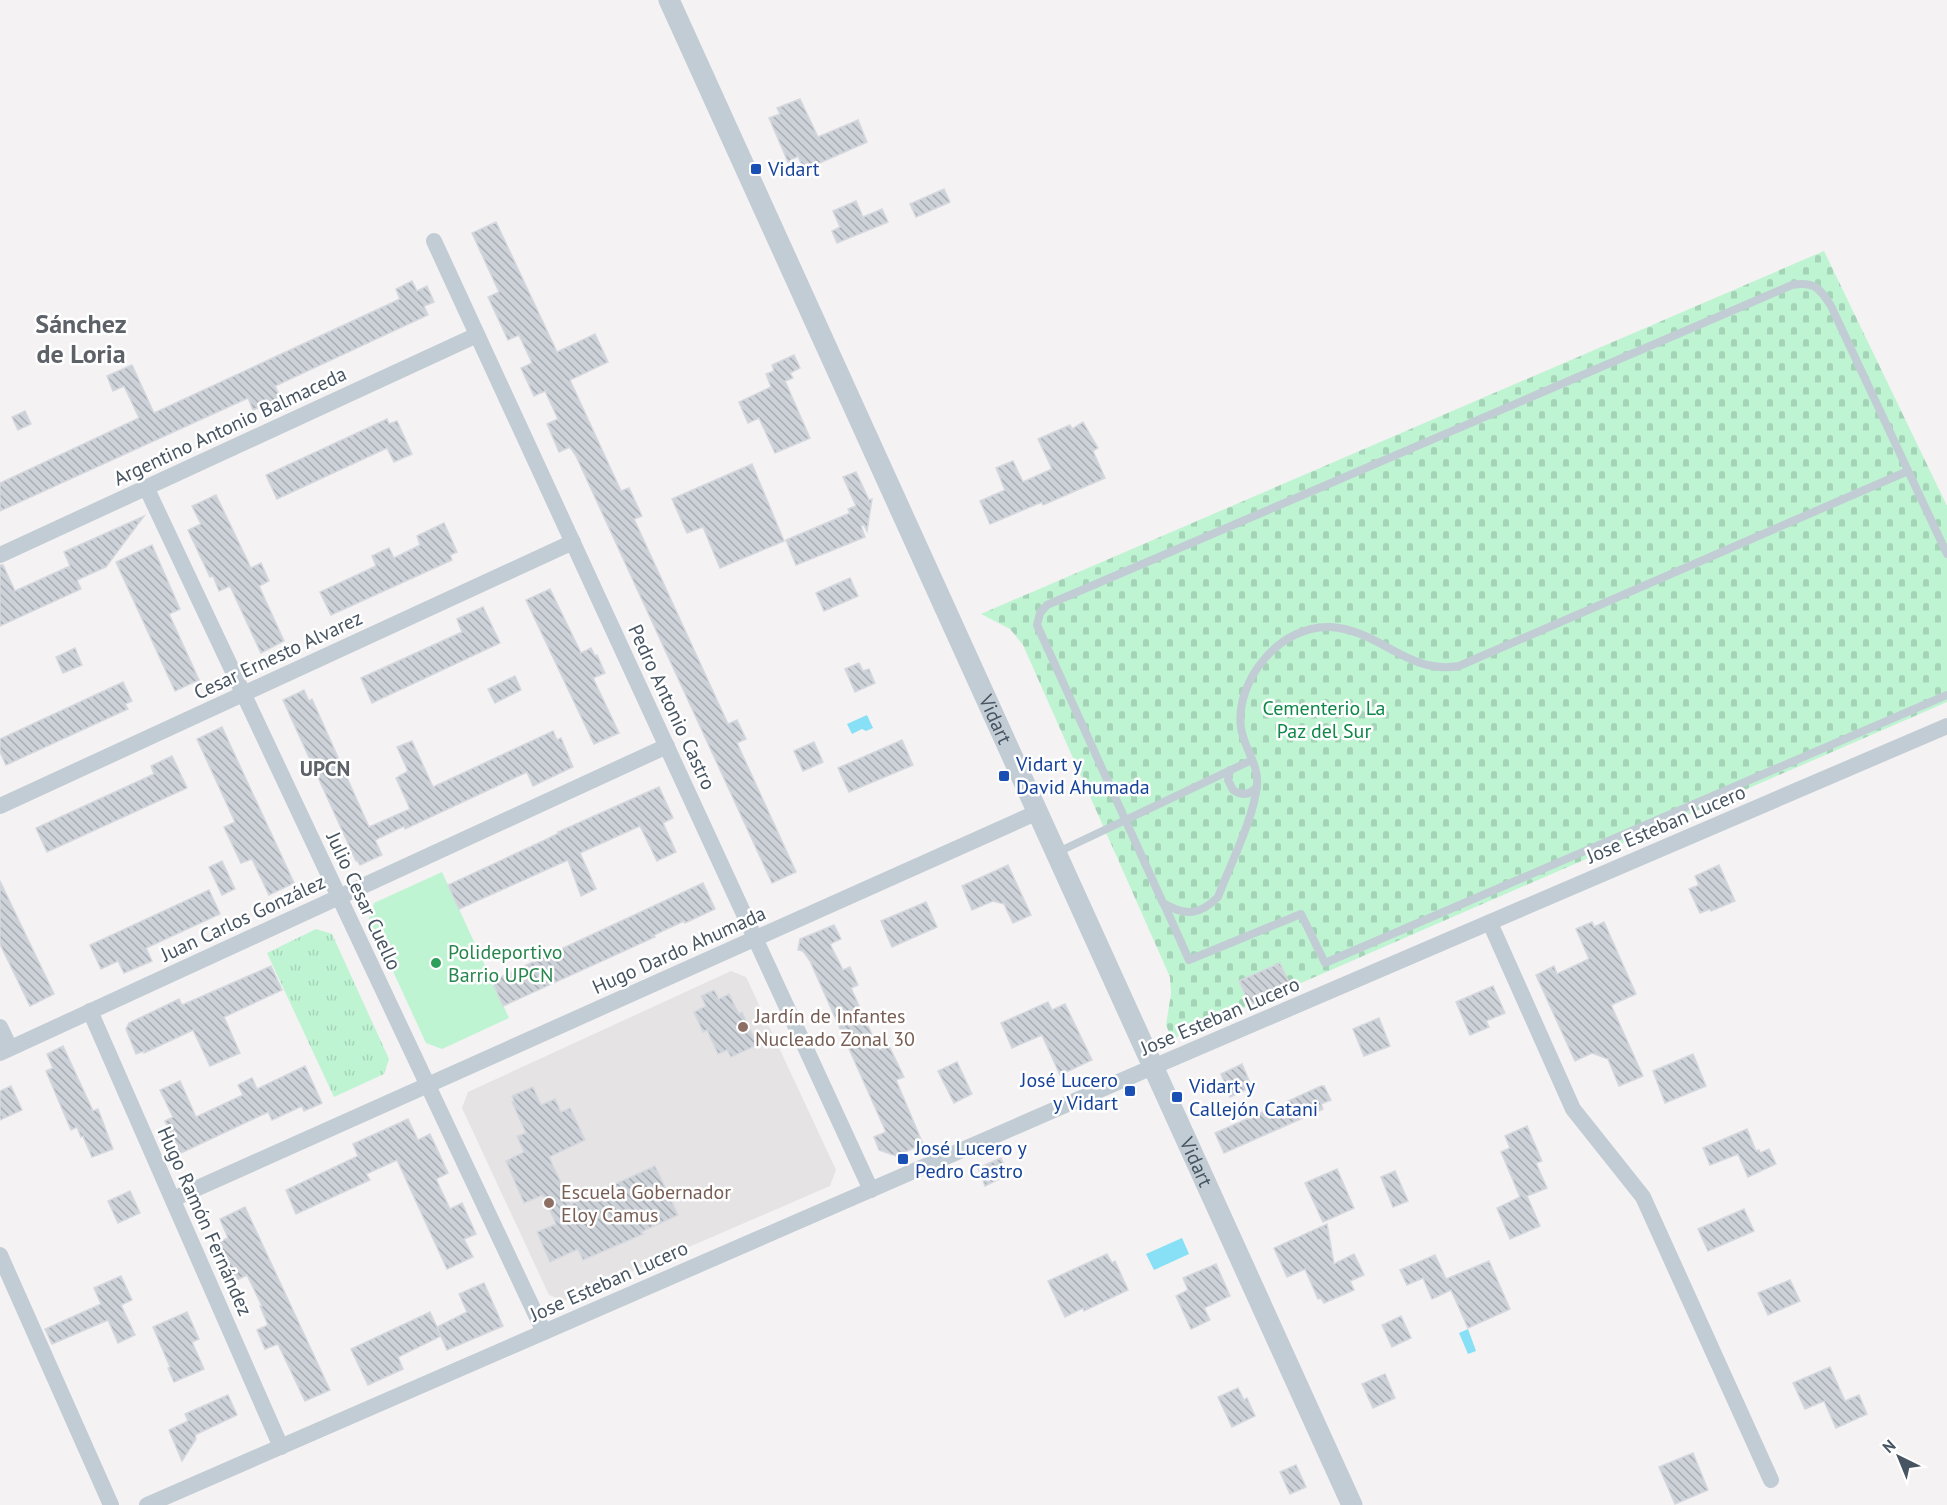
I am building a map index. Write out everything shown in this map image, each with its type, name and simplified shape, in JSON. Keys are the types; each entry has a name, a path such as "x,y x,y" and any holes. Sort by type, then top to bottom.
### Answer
{"street":[{"name":"Vidart","path":"669,0 1352,1505"},
{"name":"Pedro Antonio Castro","path":"434,241 871,1190"},
{"name":"Argentino Antonio Balmaceda","path":"0,555 477,334"},
{"name":"Julio Cesar Cuello","path":"146,487 544,1332"},
{"name":"Cesar Ernesto Alvarez","path":"0,806 573,542"},
{"name":"Jose Esteban Lucero","path":"147,1505 1153,1067 1947,726"},
{"name":"Juan Carlos González","path":"5,1051 667,747"},
{"name":"Hugo Dardo Ahumada","path":"173,1200 1038,812"},
{"path":"1490,923 1573,1109 1643,1197 1771,1480"},
{"name":"Hugo Ramón Fernández","path":"90,1011 281,1447"},
{"path":"0,1027 5,1051"},
{"path":"0,1255 111,1505"}],"lane":[{"path":"1947,554 1831,306 1817,288 1811,284 1801,283 1047,605 1040,613 1037,625 1189,960 1301,914 1325,963 1947,695"},
{"path":"1163,903 1173,909 1196,912 1208,907 1218,897 1255,802 1258,777 1245,746 1240,716 1246,689 1259,666 1288,638 1307,630 1328,627 1344,629 1363,634 1413,662 1428,667 1445,669 1459,666 1908,471"},
{"path":"1056,853 1252,760"},
{"path":"1230,770 1228,780 1233,790 1243,794 1257,787"}],"shaded area":[{"path":"731,971 746,977 836,1170 830,1186 564,1301 549,1295 462,1108 468,1092"}],"green space":[{"name":"Cementerio La Paz del Sur","path":"1824,251 1947,506 1947,702 1172,1039 1166,1025 1171,994 1170,977 1023,645 1010,629 981,614"},
{"name":"Polideportivo Barrio UPCN","path":"442,872 509,1018 442,1049 426,1043 369,919 374,903"},
{"path":"316,929 332,934 389,1059 384,1074 334,1097 267,953"}],"water":[{"path":"867,715 873,728 866,731 862,729 852,734 847,724"},
{"path":"1182,1238 1189,1254 1154,1270 1146,1254"},
{"path":"1468,1329 1476,1351 1468,1354 1459,1333"}],"building":[{"path":"800,99 818,137 858,120 867,142 804,170 798,156 788,162 769,118 780,114 777,108"},
{"path":"944,189 950,202 916,217 910,204"},
{"path":"856,201 863,217 882,209 888,222 837,243 832,231 840,227 833,211"},
{"path":"496,222 557,352 595,334 608,362 570,380 621,491 629,488 642,516 634,519 728,724 737,720 746,739 737,743 796,872 772,883 576,456 570,447 559,452 547,424 558,419 545,391 534,396 521,368 532,363 519,335 508,340 488,297 499,292 472,233"},
{"path":"412,281 417,291 427,286 434,302 424,306 428,315 275,386 281,398 253,410 248,398 0,511 0,483 139,418 124,386 113,391 107,376 132,365 154,413 400,299 396,289"},
{"path":"794,355 800,368 790,373 793,378 785,381 810,438 775,453 759,418 748,423 739,402 771,387 766,374 774,371 772,365"},
{"path":"25,411 31,424 18,430 12,417"},
{"path":"387,419 389,424 397,421 412,454 394,462 387,448 277,499 266,475"},
{"path":"1083,422 1098,448 1093,451 1105,478 1043,505 1042,502 990,524 980,501 1005,490 996,468 1013,461 1023,482 1052,469 1038,439 1070,425 1072,429"},
{"path":"752,464 784,541 720,568 703,527 687,533 672,499"},
{"path":"856,472 869,500 872,499 867,531 864,525 861,526 865,537 796,565 786,540 850,513 848,509 856,506 843,477"},
{"path":"216,495 251,568 261,563 269,581 259,586 284,641 261,653 230,586 219,591 188,530 201,524 192,506"},
{"path":"144,516 106,567 77,580 81,589 0,626 0,565 3,565 15,591 70,566 64,552"},
{"path":"444,523 457,552 450,555 452,560 331,615 320,592 376,566 372,556 389,548 394,558 420,545 417,536"},
{"path":"152,545 180,609 169,614 199,680 175,691 116,562"},
{"path":"850,578 858,596 824,611 816,593"},
{"path":"550,589 581,653 591,648 595,656 597,655 605,673 593,678 619,733 594,744 526,600"},
{"path":"483,607 500,643 372,703 361,678 462,632 457,619"},
{"path":"75,648 82,665 63,673 56,657"},
{"path":"859,663 863,671 869,669 875,683 855,692 845,669"},
{"path":"515,676 521,690 495,703 488,689"},
{"path":"123,682 132,701 125,704 128,709 6,765 0,752 0,739"},
{"path":"304,690 309,701 312,699 369,827 410,809 396,778 408,771 397,747 412,741 433,787 553,731 557,740 561,738 573,767 533,786 527,772 405,829 404,826 375,840 382,855 360,865 356,861 283,700"},
{"path":"222,727 294,883 269,895 252,859 241,863 224,827 235,822 197,739"},
{"path":"902,740 913,765 849,792 838,768"},
{"path":"814,742 823,762 803,771 794,751"},
{"path":"172,756 187,788 47,852 36,828 154,774 151,766"},
{"path":"659,787 673,818 663,823 676,852 657,861 640,826 580,853 596,889 581,896 568,860 459,909 448,885"},
{"path":"222,861 235,889 222,895 209,867"},
{"path":"1008,865 1031,915 1013,923 1004,904 993,901 972,910 962,886"},
{"path":"1719,865 1735,901 1700,913 1689,889 1699,885 1695,876"},
{"path":"0,881 54,994 30,1006 0,944"},
{"path":"703,883 715,909 685,923 684,921 654,935 655,937 503,1006 492,981"},
{"path":"209,890 220,914 146,948 152,961 124,973 118,961 101,969 90,945"},
{"path":"926,902 937,927 892,947 881,921"},
{"path":"1592,922 1594,927 1604,922 1636,994 1611,1005 1643,1076 1619,1086 1608,1059 1592,1053 1575,1061 1536,975 1554,966 1557,974 1589,959 1576,929"},
{"path":"834,925 841,939 830,944 843,970 850,967 858,985 851,988 879,1050 889,1046 904,1077 896,1080 923,1144 896,1156 879,1150 874,1137 886,1132 810,961 803,951 798,950 800,939"},
{"path":"1280,963 1291,987 1250,1005 1239,981"},
{"path":"271,966 282,990 224,1017 240,1053 210,1066 193,1030 144,1053 144,1051 136,1054 126,1029 129,1023 179,999 182,1005"},
{"path":"1493,986 1505,1013 1486,1021 1489,1027 1470,1035 1456,1002"},
{"path":"714,990 719,999 729,994 739,1014 742,1012 757,1045 731,1057 727,1050 718,1054 707,1030 703,1032 694,1012 706,1006 701,996"},
{"path":"1048,1002 1052,1010 1065,1004 1092,1060 1060,1075 1042,1035 1012,1048 1001,1023"},
{"path":"1379,1018 1390,1046 1364,1056 1353,1029"},
{"path":"63,1046 93,1111 98,1109 113,1149 92,1157 77,1127 71,1130 46,1071 53,1068 47,1054"},
{"path":"1693,1054 1706,1086 1665,1103 1653,1071"},
{"path":"957,1062 972,1094 954,1103 938,1071"},
{"path":"1242,1064 1252,1087 1230,1097 1221,1074"},
{"path":"305,1066 322,1103 304,1111 302,1106 272,1120 268,1112 179,1154 165,1121 173,1117 160,1090 180,1081 196,1117 243,1095 238,1085 252,1078 257,1089"},
{"path":"11,1086 22,1110 0,1120 0,1091"},
{"path":"1324,1086 1331,1100 1321,1104 1323,1109 1224,1153 1215,1133 1263,1112 1265,1116 1290,1105 1288,1101"},
{"path":"533,1087 541,1105 555,1099 561,1112 570,1108 585,1140 549,1157 571,1204 655,1166 678,1215 641,1232 643,1234 583,1260 578,1249 550,1262 537,1232 556,1224 543,1195 524,1203 506,1161 524,1152 517,1136 526,1133 512,1102 514,1101 512,1096"},
{"path":"408,1119 418,1140 430,1134 448,1173 436,1179 450,1209 462,1203 476,1234 464,1239 473,1257 447,1269 397,1160 366,1174 370,1180 296,1214 286,1190 358,1156 353,1144"},
{"path":"1527,1126 1542,1161 1536,1163 1547,1188 1527,1196 1540,1226 1510,1239 1497,1208 1520,1197 1501,1152 1510,1148 1505,1136"},
{"path":"1747,1129 1756,1151 1759,1150 1760,1153 1769,1149 1776,1164 1748,1177 1738,1154 1710,1165 1703,1148"},
{"path":"1001,1158 1008,1175 985,1186 978,1168"},
{"path":"1337,1169 1354,1208 1323,1222 1305,1183"},
{"path":"1395,1171 1408,1201 1393,1207 1381,1177"},
{"path":"130,1191 140,1213 118,1223 108,1201"},
{"path":"245,1207 330,1390 305,1401 278,1344 265,1349 257,1330 268,1325 260,1306 262,1306 247,1275 235,1281 219,1242 228,1238 220,1219"},
{"path":"1744,1209 1754,1231 1708,1251 1698,1229"},
{"path":"1327,1224 1334,1264 1354,1254 1364,1275 1350,1281 1354,1290 1324,1303 1321,1298 1318,1299 1305,1269 1287,1277 1274,1248"},
{"path":"1107,1254 1112,1263 1115,1261 1128,1290 1084,1311 1083,1308 1065,1317 1048,1281"},
{"path":"1435,1255 1446,1279 1489,1261 1510,1309 1468,1328 1451,1290 1432,1299 1423,1278 1407,1285 1400,1270"},
{"path":"1216,1264 1230,1296 1204,1308 1210,1320 1191,1329 1176,1296 1188,1290 1183,1278"},
{"path":"121,1276 132,1300 121,1305 135,1335 118,1343 108,1320 52,1344 45,1329 101,1304 94,1288"},
{"path":"1790,1280 1800,1301 1768,1315 1758,1293"},
{"path":"484,1283 503,1326 447,1350 437,1327 467,1312 459,1294"},
{"path":"187,1312 199,1339 192,1342 204,1369 174,1382 153,1327"},
{"path":"430,1312 441,1336 398,1357 403,1369 368,1385 351,1349"},
{"path":"1401,1316 1411,1338 1392,1347 1382,1325"},
{"path":"1830,1367 1845,1401 1859,1395 1867,1414 1836,1428 1824,1401 1805,1409 1793,1383"},
{"path":"1385,1374 1395,1398 1373,1408 1362,1384"},
{"path":"1238,1388 1244,1400 1247,1398 1255,1416 1232,1427 1218,1397"},
{"path":"228,1395 237,1415 195,1435 196,1439 182,1461 169,1430 188,1421 185,1414"},
{"path":"1693,1453 1708,1490 1675,1504 1659,1467"},
{"path":"1296,1465 1306,1487 1290,1494 1280,1472"}],"place":[{"name":"Vidart","path":"756,169"},
{"name":"Vidart y David Ahumada","path":"1004,776"},
{"name":"Polideportivo Barrio UPCN","path":"436,963"},
{"name":"Jardín de Infantes Nucleado Zonal 30","path":"743,1027"},
{"name":"José Lucero y Vidart","path":"1130,1091"},
{"name":"Vidart y Callejón Catani","path":"1177,1097"},
{"name":"José Lucero y Pedro Castro","path":"903,1159"},
{"name":"Escuela Gobernador Eloy Camus","path":"549,1203"}],"district":[{"name":"Sánchez de Loria","path":"81,338"},
{"name":"UPCN","path":"325,768"}]}
